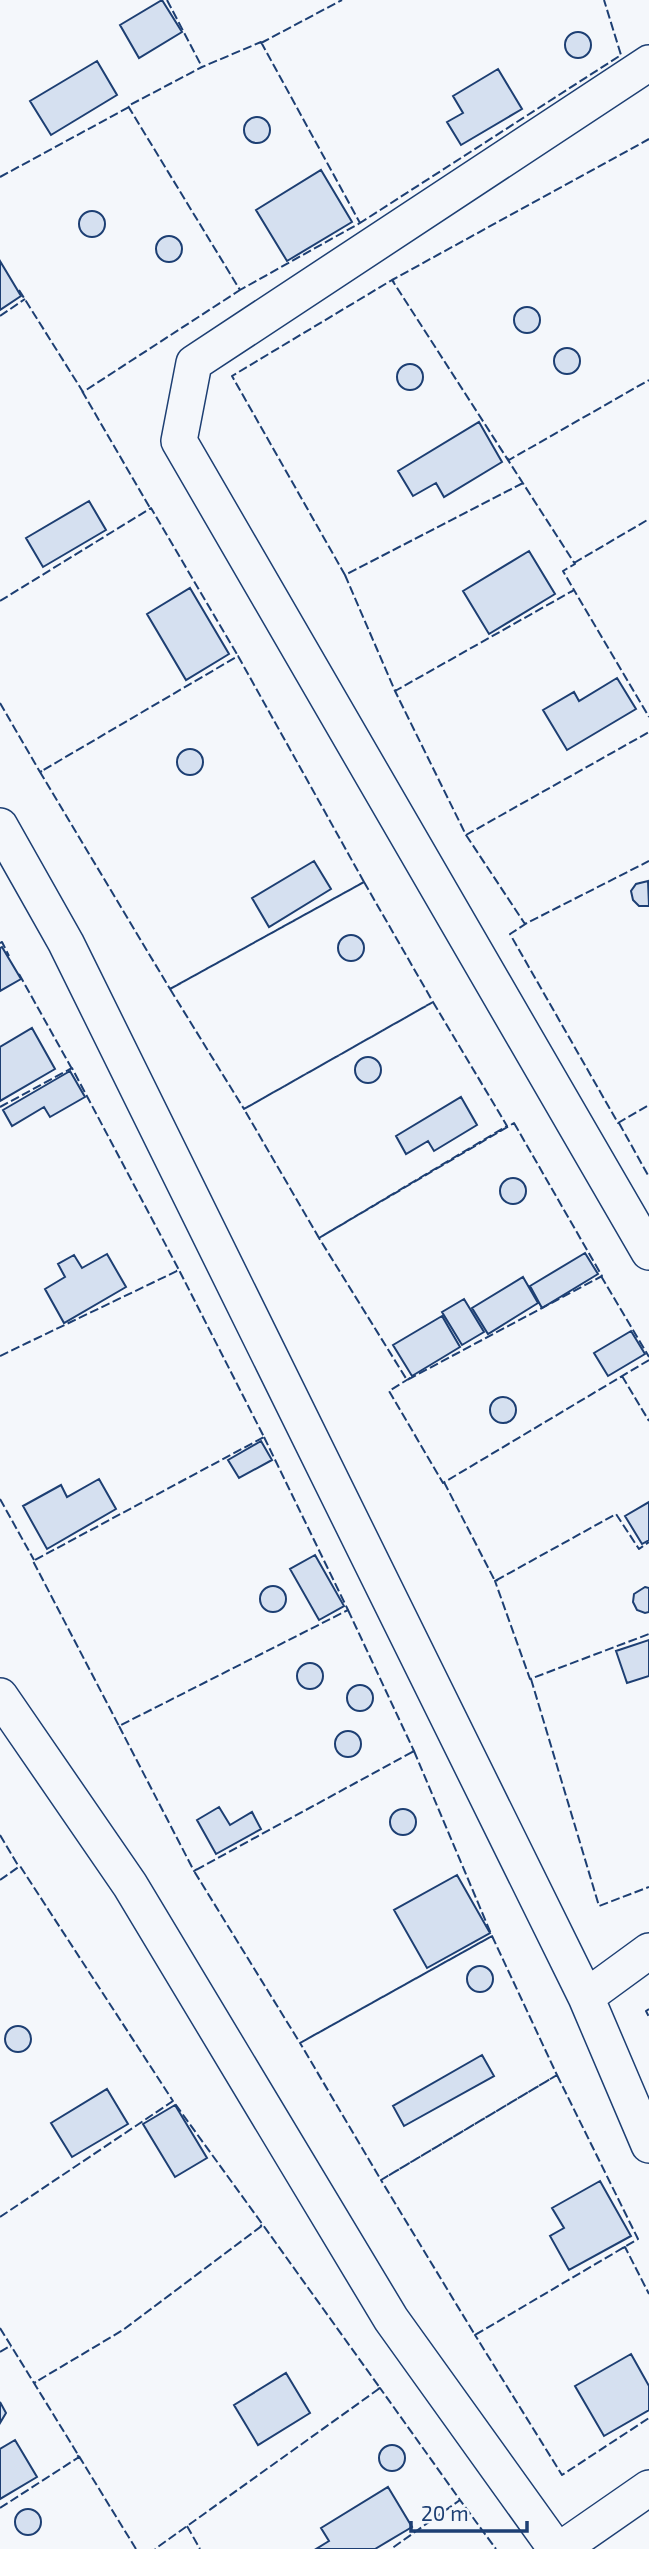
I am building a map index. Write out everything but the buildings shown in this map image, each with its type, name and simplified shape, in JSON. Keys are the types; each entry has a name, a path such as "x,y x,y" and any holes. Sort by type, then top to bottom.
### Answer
{"street":[{"path":"649,63 194,363 179,440 649,1252"},
{"path":"0,826 66,943 586,1997 649,2145"},
{"path":"0,1696 130,1885 391,2319 558,2549 649,2488"},
{"path":"586,1997 649,1951"}],"fence":[{"path":"167,0 202,67 200,68"},
{"path":"261,43 342,0"},
{"path":"359,222 621,55 604,0"},
{"path":"261,42 360,223 240,290 128,106 202,67 261,42"},
{"path":"0,177 129,107"},
{"path":"394,282 392,280 649,139"},
{"path":"523,483 345,575 232,376 392,280 575,564 563,571 574,590 395,691 345,575 523,483"},
{"path":"19,290 83,392 240,290"},
{"path":"0,316 25,299"},
{"path":"507,458 509,460 649,380"},
{"path":"82,391 150,508"},
{"path":"0,601 151,508 238,656"},
{"path":"574,563 649,519"},
{"path":"571,592 574,590 649,717"},
{"path":"238,656 364,882 170,989 40,772 238,656"},
{"path":"397,690 395,691 466,835 649,732"},
{"path":"0,703 40,772 42,771"},
{"path":"466,835 525,924 649,861"},
{"path":"364,882 433,1002 244,1109 170,989 364,882"},
{"path":"527,923 510,934 618,1123 649,1105"},
{"path":"0,943 2,942 9,956"},
{"path":"19,974 72,1069"},
{"path":"433,1002 507,1126 319,1238 244,1109 433,1002"},
{"path":"0,1107 72,1068 179,1270 176,1271"},
{"path":"514,1123 602,1276 407,1380 319,1238 514,1123"},
{"path":"619,1123 649,1177"},
{"path":"0,1356 179,1270 263,1438"},
{"path":"601,1276 649,1357"},
{"path":"410,1378 389,1391 443,1483 649,1360"},
{"path":"622,1376 649,1421"},
{"path":"264,1437 348,1610 119,1726 33,1561 264,1437"},
{"path":"444,1482 495,1581 616,1514 639,1549 649,1542"},
{"path":"0,1499 34,1560"},
{"path":"498,1580 495,1581 530,1679 649,1634"},
{"path":"348,1610 414,1751 412,1752"},
{"path":"531,1679 599,1906 649,1887"},
{"path":"119,1726 194,1871 197,1869"},
{"path":"414,1751 492,1936 300,2043 194,1871 414,1751"},
{"path":"0,1835 19,1867"},
{"path":"0,1880 20,1866 173,2101"},
{"path":"492,1936 557,2075 381,2180 300,2043 492,1936"},
{"path":"649,2009 646,2011 649,2017"},
{"path":"557,2075 638,2239 475,2335 381,2180 557,2075"},
{"path":"0,2217 173,2101 263,2225 260,2226"},
{"path":"136,2549 34,2383 123,2330 263,2225 380,2388 155,2549"},
{"path":"623,2248 625,2247 649,2294"},
{"path":"0,2328 34,2383 36,2382"},
{"path":"478,2333 475,2335 562,2475 649,2418"},
{"path":"0,2352 11,2347"},
{"path":"378,2389 380,2388 460,2500 391,2549"},
{"path":"0,2508 79,2457 77,2455"},
{"path":"457,2502 460,2500 496,2549"},
{"path":"187,2526 200,2549"}]}
